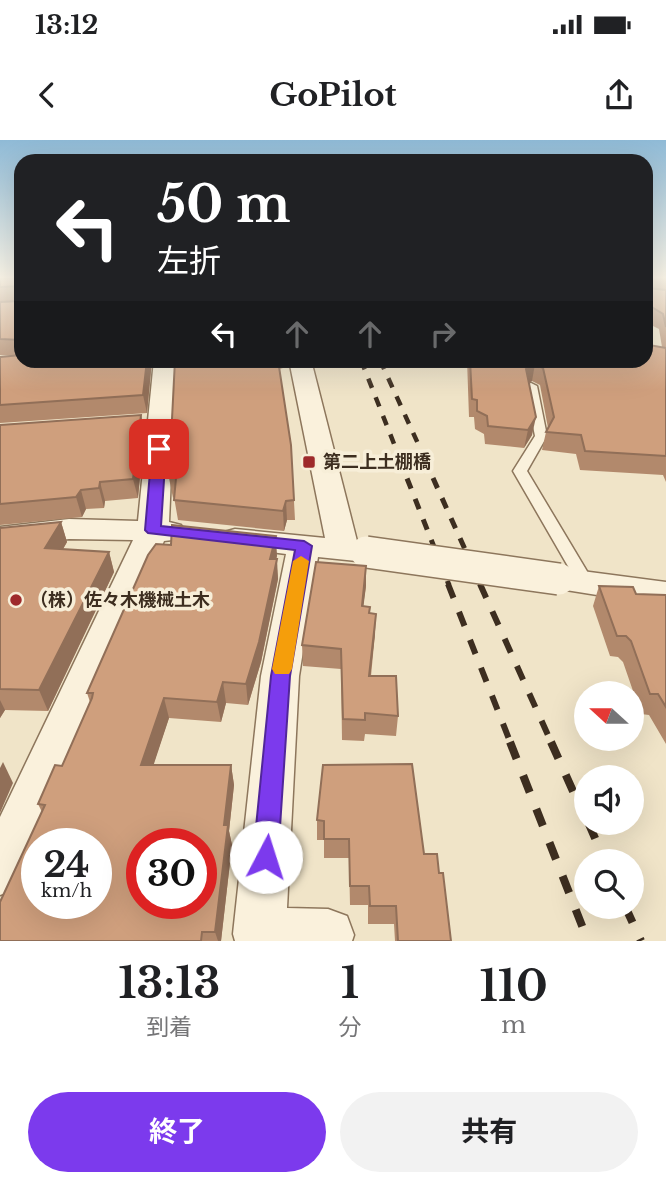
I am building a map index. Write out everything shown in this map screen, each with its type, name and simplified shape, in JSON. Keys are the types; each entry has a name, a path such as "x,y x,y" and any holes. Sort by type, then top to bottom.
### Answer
{"street":[{"path":"0,871 153,530 165,368"},
{"path":"302,368 338,549 281,676 259,938 328,935"},
{"path":"134,424 161,422"},
{"path":"0,537 69,529 153,530 338,549 666,594"}],"lane":[{"path":"531,386 541,436 520,471 573,581"}],"building":[{"path":"0,315 14,315 14,340 0,339"},
{"path":"653,346 666,348 666,456 585,451 581,435 546,432 554,417 543,368 653,368"},
{"path":"14,356 14,368 146,368 143,395 0,405 0,357"},
{"path":"175,368 279,368 291,445 294,500 286,501 283,511 174,500 176,478 169,478"},
{"path":"470,368 528,368 536,417 528,430 488,426 487,416 477,411 477,400 472,399"},
{"path":"141,415 133,479 100,482 99,488 81,490 76,497 0,504 0,425"},
{"path":"61,522 45,548 109,552 39,690 0,689 0,528"},
{"path":"172,525 276,536 270,559 277,559 259,642 246,684 223,682 217,702 164,698 141,765 231,765 224,825 228,825 217,916 217,828 126,828 126,919 217,919 215,932 202,932 201,941 0,941 0,902 21,857 21,919 112,919 112,828 34,828 45,805 38,804 55,765 62,766 92,698 93,693 87,693 148,555 156,544 171,545"},
{"path":"316,562 366,566 362,606 370,607 369,613 376,614 369,676 396,676 398,716 365,713 365,720 343,719 341,649 302,645"},
{"path":"599,586 633,587 636,594 666,595 666,707 658,694 650,694 631,641 626,636 617,636"},
{"path":"412,764 424,854 437,854 439,873 443,873 451,941 398,941 396,906 370,906 369,886 350,886 349,839 324,839 324,821 317,820 323,765"}],"railway":[{"path":"364,368 400,459"},
{"path":"384,368 425,459"},
{"path":"399,458 449,585"},
{"path":"424,458 481,585"},
{"path":"448,584 511,744"},
{"path":"480,584 552,744"},
{"path":"510,742 588,941"},
{"path":"551,742 574,793"},
{"path":"594,835 600,849"},
{"path":"631,919 641,941"}],"slow traffic":[{"path":"282,669 301,561"}],"place":[{"name":"第二上土棚橋","path":"309,462"},
{"name":"（株）佐々木機械土木","path":"16,600"}],"route":[{"path":"159,449 153,530 304,546 281,676 266,857"}]}
